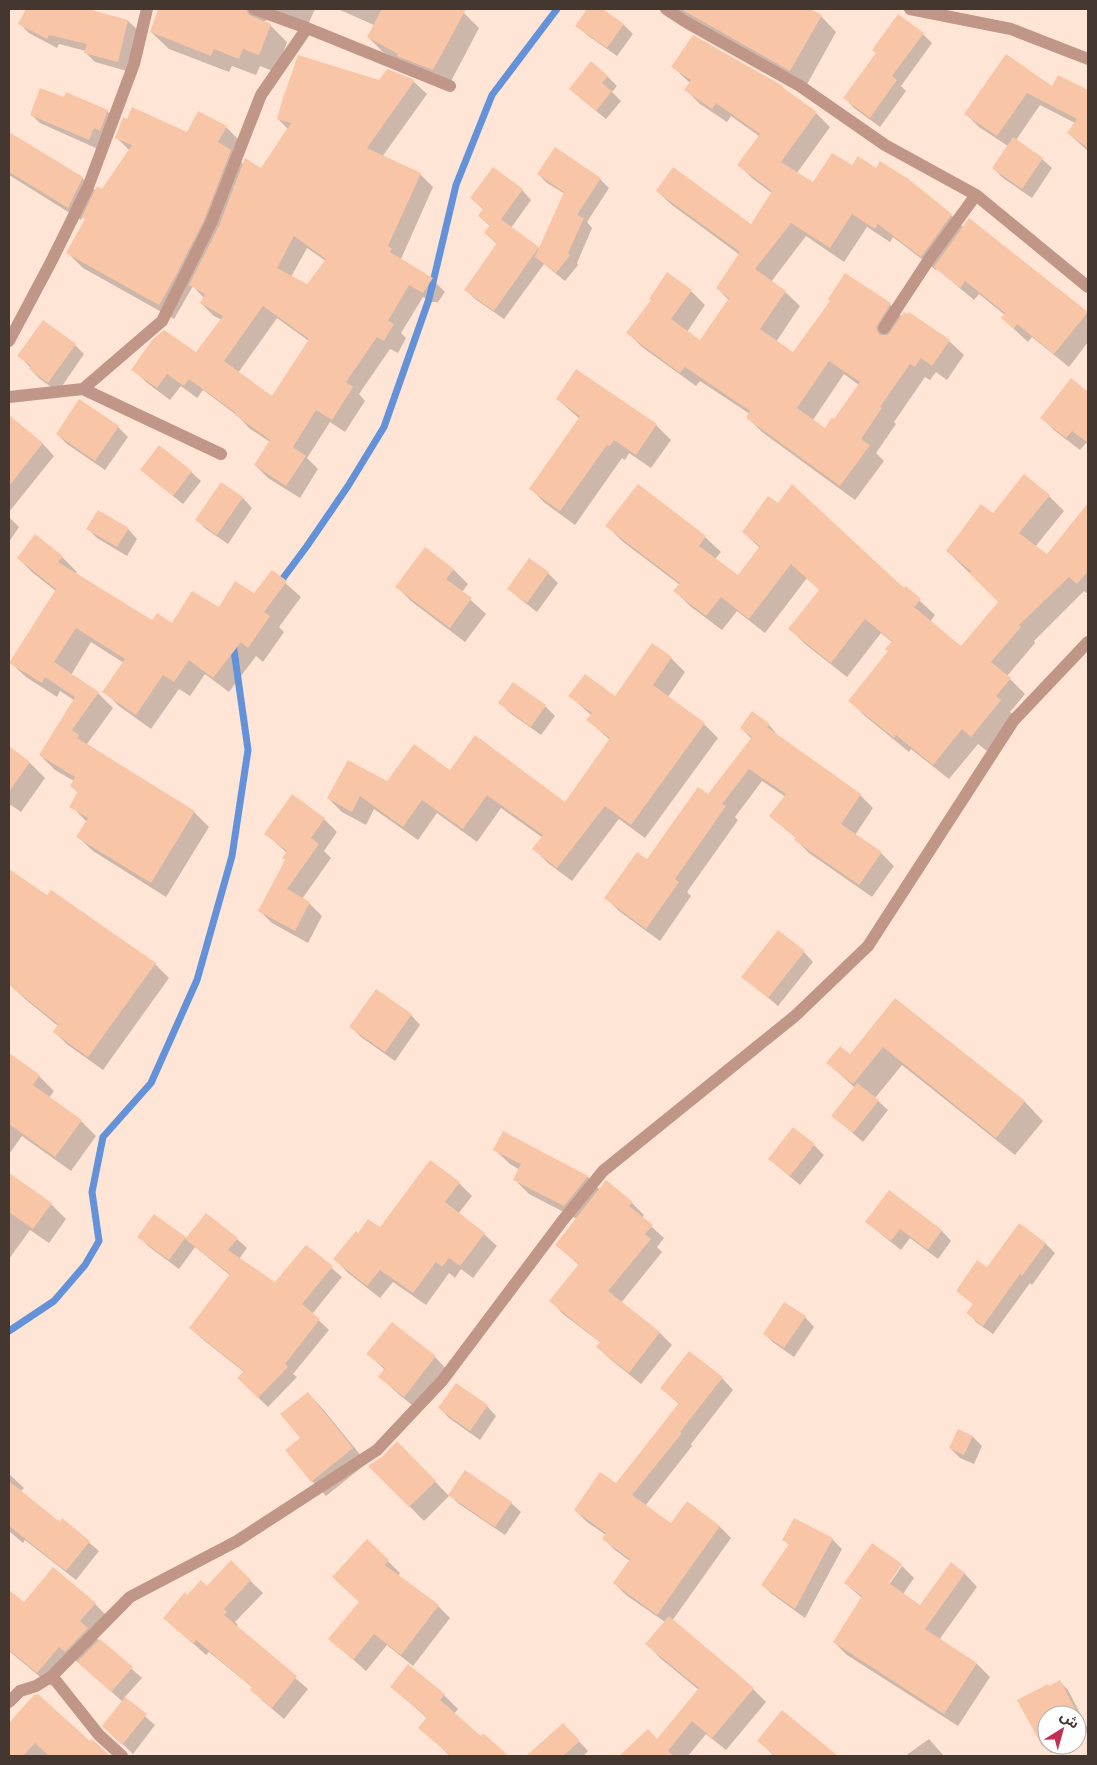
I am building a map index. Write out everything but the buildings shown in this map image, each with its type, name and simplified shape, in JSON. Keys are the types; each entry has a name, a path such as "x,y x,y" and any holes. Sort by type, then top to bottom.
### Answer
{"street":[{"path":"9,341 88,187 134,64 147,9"},
{"path":"254,9 307,28 450,86"},
{"path":"666,9 800,86 885,145 976,196 1088,287"},
{"path":"910,9 1011,29 1088,60"},
{"path":"83,389 162,321 211,222 261,96 307,28"},
{"path":"884,328 930,258 976,196"},
{"path":"9,397 83,389 221,454"},
{"path":"9,1702 20,1691 36,1686 52,1676 130,1597 237,1541 377,1450 442,1381 563,1220 603,1171 795,1016 868,946 1014,720 1088,642"},
{"path":"52,1676 99,1735 122,1756"}],"waterway":[{"path":"278,585 348,486 384,427 429,299 456,185 492,95 557,9"},
{"path":"9,1331 54,1301 85,1265 99,1241 92,1192 103,1137 151,1083 197,980 232,856 248,750 233,643"}]}
